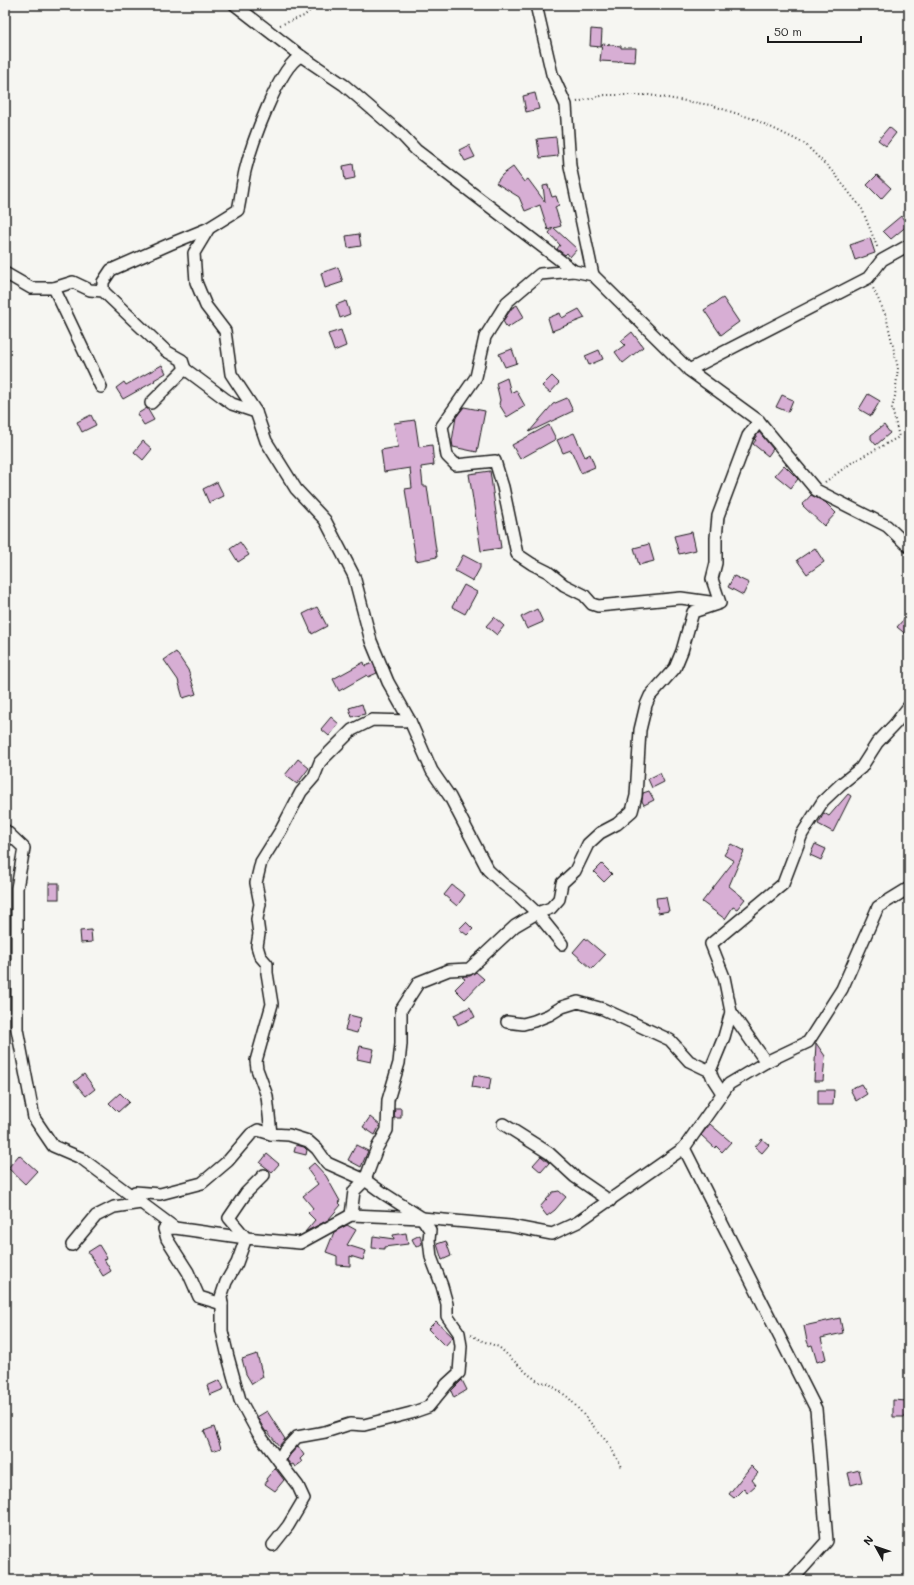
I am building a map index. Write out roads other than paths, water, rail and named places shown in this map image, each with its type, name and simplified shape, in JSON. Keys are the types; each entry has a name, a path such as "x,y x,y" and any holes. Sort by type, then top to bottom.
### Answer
{"street":[{"path":"235,5 301,56 344,85 400,133 416,150 574,271"},
{"path":"536,5 552,74 566,105 570,166 594,276"},
{"path":"103,291 103,282 111,270 209,228 238,210 245,171 275,91 294,59 301,56"},
{"path":"209,228 194,253 196,282 206,306 225,331 231,374 256,412 266,441 296,489 325,520 354,576 371,641 388,682 410,720 432,771 450,797 488,870 537,913 562,944"},
{"path":"689,370 868,278 882,260 909,245"},
{"path":"720,603 681,598 598,606 592,604 584,596 564,585 548,572 517,554 503,487 495,461 456,464 447,456 442,426 476,377 485,337 507,302 540,274 574,271 594,276 689,370 759,421 816,488 816,490 887,526 909,547"},
{"path":"5,273 31,288 54,288 73,282 90,290 103,291 166,351 182,360 185,369 232,404 256,412"},
{"path":"54,288 101,388"},
{"path":"151,404 185,369"},
{"path":"720,603 712,579 716,563 718,516 748,436 759,421"},
{"path":"351,1215 354,1192 365,1180 377,1148 387,1130 388,1100 399,1063 401,1044 401,1010 420,982 449,970 469,969 515,926 537,913 551,908 559,898 562,883 575,871 588,844 600,833 617,824 632,811 636,796 640,730 646,705 650,696 675,668 682,651 693,612 720,603"},
{"path":"722,1094 710,1071 724,1037 730,1012 724,976 711,944 783,884 802,834 823,801 861,768 877,743 909,706"},
{"path":"271,1134 267,1096 256,1061 272,1004 267,964 260,956 257,946 259,934 257,919 260,904 256,883 261,862 281,830 301,792 314,777 320,762 352,730 372,720 410,720"},
{"path":"5,830 24,848 17,888 17,1029 34,1118 53,1146 81,1158 175,1228"},
{"path":"222,1304 199,1297 188,1272 167,1239 164,1229 175,1228 246,1238 300,1243 351,1215 422,1218 510,1226 552,1234 578,1222 684,1148 729,1084 766,1062 808,1042 842,989 878,907 909,888"},
{"path":"507,1022 523,1024 534,1021 549,1015 562,1007 578,1002 603,1009 670,1040 689,1061 710,1071"},
{"path":"730,1012 766,1062"},
{"path":"503,1124 549,1153 575,1177 610,1201"},
{"path":"141,1203 135,1192 160,1194 202,1183 228,1161 251,1134 258,1130 271,1134 289,1135 308,1141 317,1149 327,1163 365,1180 382,1193 422,1218 430,1230 429,1240 431,1257 447,1304 447,1316 459,1333 461,1346 459,1373 447,1384 428,1407 364,1425 350,1424 325,1432 297,1437 284,1451 280,1461"},
{"path":"684,1148 816,1409 827,1541 792,1580"},
{"path":"246,1238 229,1218 246,1193 264,1175"},
{"path":"72,1245 96,1216 114,1207 141,1203"},
{"path":"246,1238 220,1297 222,1304 222,1331 240,1400 258,1433 298,1486 304,1499 288,1526 272,1545"}]}
